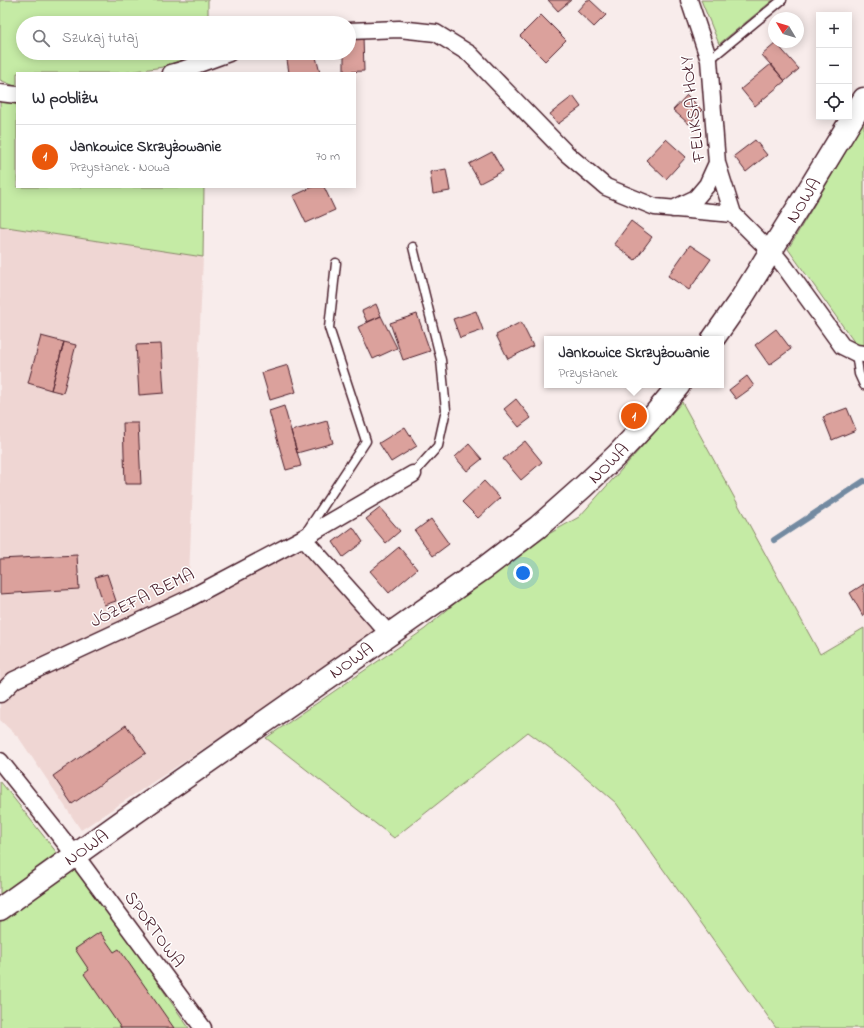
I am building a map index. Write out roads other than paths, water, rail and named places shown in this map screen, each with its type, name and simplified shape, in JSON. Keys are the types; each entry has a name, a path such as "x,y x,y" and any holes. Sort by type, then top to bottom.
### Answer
{"street":[{"name":"FELIKSA HOŁY","path":"689,0 709,60 717,162 733,214"},
{"path":"356,31 399,29 436,33 470,54 567,154 606,187 655,207 733,214 771,250 842,346 860,354"},
{"path":"175,72 210,60"},
{"path":"0,93 16,95"},
{"name":"NOWA","path":"715,336 741,299 864,99"},
{"path":"673,209 696,198 707,185 717,162"},
{"name":"NOWA","path":"0,908 486,566 538,527 617,455 650,420 677,388"},
{"name":"JÓZEFA BEMA","path":"0,694 14,680 188,599 303,538 413,474"},
{"path":"303,538 389,634"},
{"name":"SPORTOWA","path":"0,761 75,855 203,1028"}],"lane":[{"path":"709,60 782,0"},
{"path":"412,247 441,360 446,410 438,446 413,474"},
{"name":"JÓZEFA BEMA","path":"303,538 366,441 329,328 336,263"},
{"path":"860,354 859,374 864,385"}],"waterway":[{"path":"774,540 864,481"}],"place":[{"name":"Jankowice Skrzyżowanie","path":"634,416"}]}
